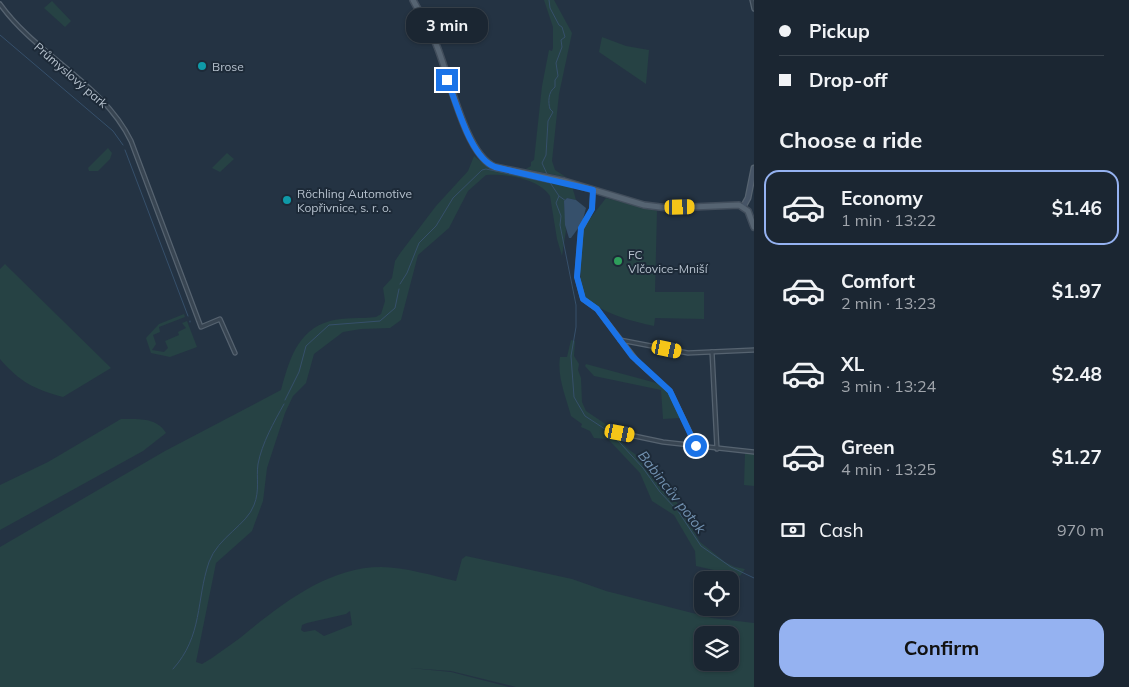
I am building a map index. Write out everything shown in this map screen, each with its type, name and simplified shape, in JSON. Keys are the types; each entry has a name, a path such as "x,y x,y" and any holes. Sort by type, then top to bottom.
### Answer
{"main road":[{"path":"413,0 436,44 469,133 482,160 495,167 593,190 628,201 656,206 733,204 743,207 749,213 754,227"},
{"path":"743,207 748,198 754,168"}],"street":[{"path":"752,0 754,9"},
{"name":"Průmyslový park","path":"0,4 27,37 95,94 116,116 131,141 201,327 220,319 235,353"},
{"path":"593,190 592,209 581,228 577,281 583,299 597,309 643,368 670,391 696,446"},
{"path":"178,264 182,266"},
{"path":"620,340 688,353 754,350"},
{"path":"712,352 717,449"},
{"path":"620,433 717,449 754,452"}],"green space":[{"path":"544,0 554,0 572,33 559,94 552,161 555,170 566,177 526,169 531,166 531,162 534,160 542,86 549,50 552,51 553,48 553,27"},
{"path":"52,1 71,21 65,27 44,8"},
{"path":"602,37 626,46 649,50 646,84 599,52"},
{"path":"108,148 112,153 110,159 98,171 89,171 88,168"},
{"path":"227,153 234,159 220,172 212,168"},
{"path":"474,156 489,168 572,186 576,200 567,198 564,201 566,231 562,256 557,239 550,196 545,190 521,178 486,175 468,191 449,228 418,255 401,320 390,328 343,332 314,354 306,383 293,396 285,413 267,468 263,501 252,531 216,563 196,662 202,664 212,658 288,601 323,581 361,569 390,567 456,581 462,559 466,556 572,579 606,591 694,613 694,616 754,623 754,687 516,687 451,671 410,668 451,672 509,687 0,687 0,547 165,451 281,390 287,368 296,348 302,339 319,325 335,320 376,317 381,314 385,301 383,288 392,278 395,261 436,206 468,171","holes":["350,611 352,625 324,636 315,630 304,632 301,630 302,625 307,623 346,614"]},
{"name":"FC Vlčovice-Mniší","path":"606,198 657,211 655,292 704,292 704,319 655,318 654,326 626,319 606,311 589,301 582,294 580,269 582,229"},
{"path":"5,264 111,368 63,397 28,384 14,374 0,359 0,269"},
{"path":"184,314 185,317 159,327 160,332 153,335 156,344 152,350 164,352 168,348 165,341 179,335 178,332 186,328 182,323 187,321 197,347 170,357 151,353 146,338 159,324"},
{"path":"571,340 575,341 574,356 579,364 582,402 586,411 607,425 627,448 649,465 681,508 700,542 725,562 745,569 740,576 739,571 718,571 696,566 695,551 674,515 652,501 640,473 608,439 594,438 590,431 581,427 582,424 571,416 562,387 559,364 560,357 567,357"},
{"path":"586,364 660,384 667,389 680,418 663,419 661,390 594,376 585,366"},
{"path":"121,419 146,420 157,424 166,433 143,451 0,530 0,485 48,462"},
{"path":"745,453 754,454 754,486 744,485"}],"water":[{"path":"567,198 576,200 586,208 582,223 571,238 569,238 565,225 564,201"}],"waterway":[{"name":"Babincův potok","path":"547,174 542,163 546,155 548,121 553,112 550,109 549,97 555,87 555,80 558,76 556,63 562,47 561,40 565,37 562,27 550,8 549,0"},
{"path":"0,35 113,131 123,145"},
{"path":"125,150 188,316"},
{"path":"400,284 407,273 419,243 436,226 453,198 482,170 486,169 550,183"},
{"name":"Babincův potok","path":"549,181 559,196 556,203 561,216 560,225 576,305 576,327 571,356 574,397 585,416 611,433 643,468 660,492 678,511 701,546 731,567 754,578"},
{"path":"559,196 566,201"},
{"path":"285,400 299,372 306,346 329,325 380,321 395,308 399,289"},
{"path":"173,669 183,656 194,631 205,576 213,553 225,538 245,519 254,505 257,494 258,464 262,448 284,404"}],"place":[{"name":"Brose","path":"202,66"},
{"name":"Röchling Automotive Kopřivnice, s. r. o.","path":"287,200"},
{"name":"FC Vlčovice-Mniší","path":"618,261"}],"route":[{"path":"447,80 476,151 484,161 495,167 564,181 593,190 592,209 581,228 577,277 583,299 597,309 632,356 649,374 668,388 696,446"}]}
